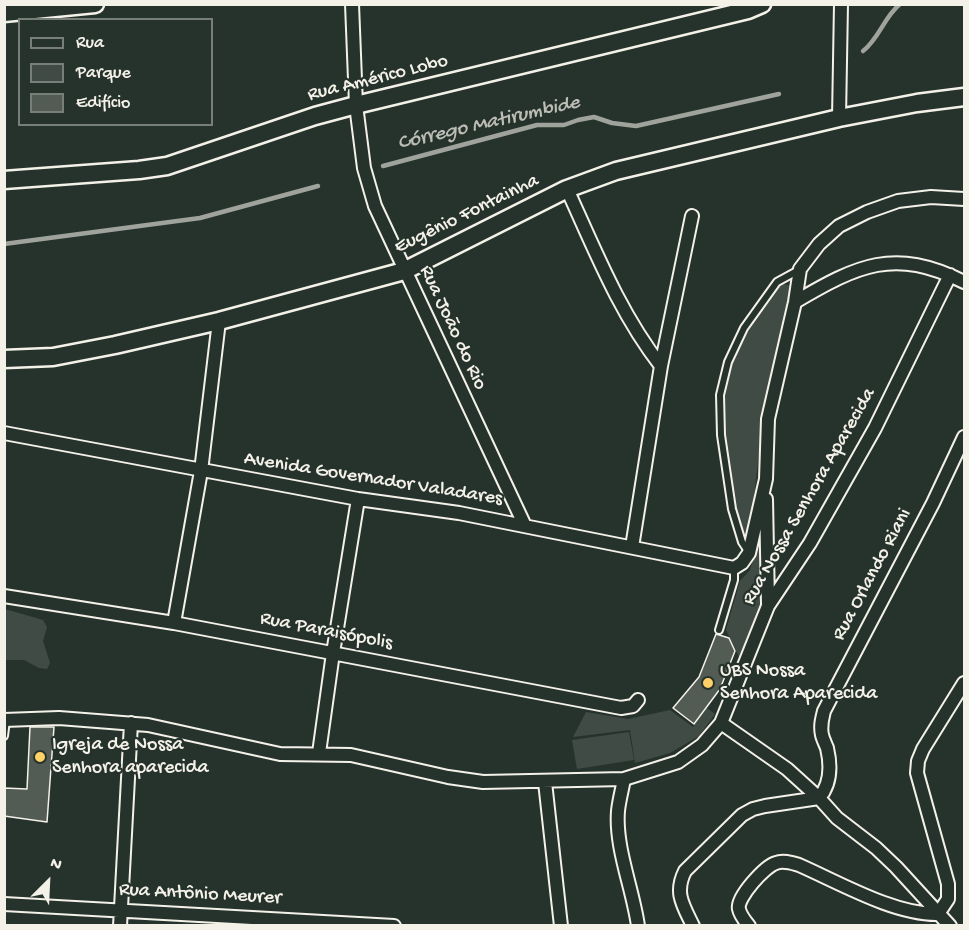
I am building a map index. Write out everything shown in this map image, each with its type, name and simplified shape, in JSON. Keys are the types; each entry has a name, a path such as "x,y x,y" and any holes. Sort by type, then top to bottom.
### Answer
{"main road":[{"name":"Rua Américo Lobo","path":"4,180 167,166 315,116 748,10 762,4"},
{"path":"4,13 87,5"},
{"name":"Eugênio Fontainha","path":"4,359 53,357 115,345 219,321 404,271 567,189 616,171 839,118 917,103 964,97"}],"street":[{"name":"Rua João do Rio","path":"352,4 356,105 364,168 375,206 525,526"},
{"path":"839,118 841,4"},
{"path":"567,189 622,309 640,339 661,366"},
{"path":"768,606 766,479 768,419 795,302 800,269 819,244 839,226 867,212 898,201 931,197 964,200"},
{"path":"632,547 661,366 692,216"},
{"path":"795,302 834,279 859,270 894,262 922,265 964,282"},
{"name":"Rua Nossa Senhora Aparecida","path":"5,720 59,718 148,725 280,754 351,754 448,777 483,782 624,779 678,762 702,745 721,723 768,606 810,543 875,429 950,275"},
{"path":"174,623 201,471 219,321"},
{"name":"Avenida Governador Valadares","path":"4,433 358,500 459,513 734,568"},
{"name":"Rua Orlando Riani","path":"819,798 825,791 830,772 827,749 822,736 821,724 824,711 933,503 964,437"},
{"path":"734,568 742,563 749,553 766,479"},
{"path":"319,753 358,500"},
{"name":"Rua Paraisópolis","path":"4,596 174,623 621,708 633,706 638,700"},
{"path":"938,914 948,899 948,884 921,790 917,773 918,761 964,683"},
{"path":"120,926 131,723"},
{"path":"721,723 787,769 837,818 876,848 896,867 950,926"},
{"path":"624,779 618,812 620,842 635,902 638,926"},
{"path":"545,782 561,926"},
{"path":"693,926 679,892 679,881 685,871 742,815 753,809 819,798"},
{"path":"748,926 738,908 739,901 767,867 777,862 799,865 903,911 921,915 938,914"},
{"name":"Rua Antônio Meurer","path":"4,904 394,926"}],"lane":[{"path":"749,553 742,542 732,509 721,435 720,395 728,362 744,328 777,282 800,269"},
{"path":"719,630 734,580 734,568"},
{"path":"4,736 5,720"}],"green space":[{"path":"780,283 795,287 763,417 749,542 745,542 733,500 725,454 723,408 725,386 739,343"},
{"path":"758,542 763,542 766,596 739,657 726,630 740,581 750,570"},
{"path":"5,609 43,620 47,627 43,641 50,663 47,669 39,668 24,660 5,660"},
{"path":"707,708 715,714 699,736 670,753 635,763 630,730 573,737 586,712 628,719 670,710 693,727"},
{"path":"629,732 634,760 577,769 572,740"}],"building":[{"name":"UBS Nossa Senhora Aparecida","path":"716,634 729,638 735,651 720,689 694,724 673,708 699,677"},
{"name":"Igreja de Nossa Senhora aparecida","path":"30,727 54,727 47,822 4,816 4,788 27,789"}],"waterway":[{"name":"Córrego Matirumbide","path":"863,51 900,4"},
{"name":"Córrego Matirumbide","path":"383,166 537,125 564,125 594,117 612,123 636,126 779,94"},
{"name":"Córrego Matirumbide","path":"4,244 200,218 318,186"}],"place":[{"name":"UBS Nossa Senhora Aparecida","path":"708,683"},
{"name":"Igreja de Nossa Senhora aparecida","path":"40,757"}]}
